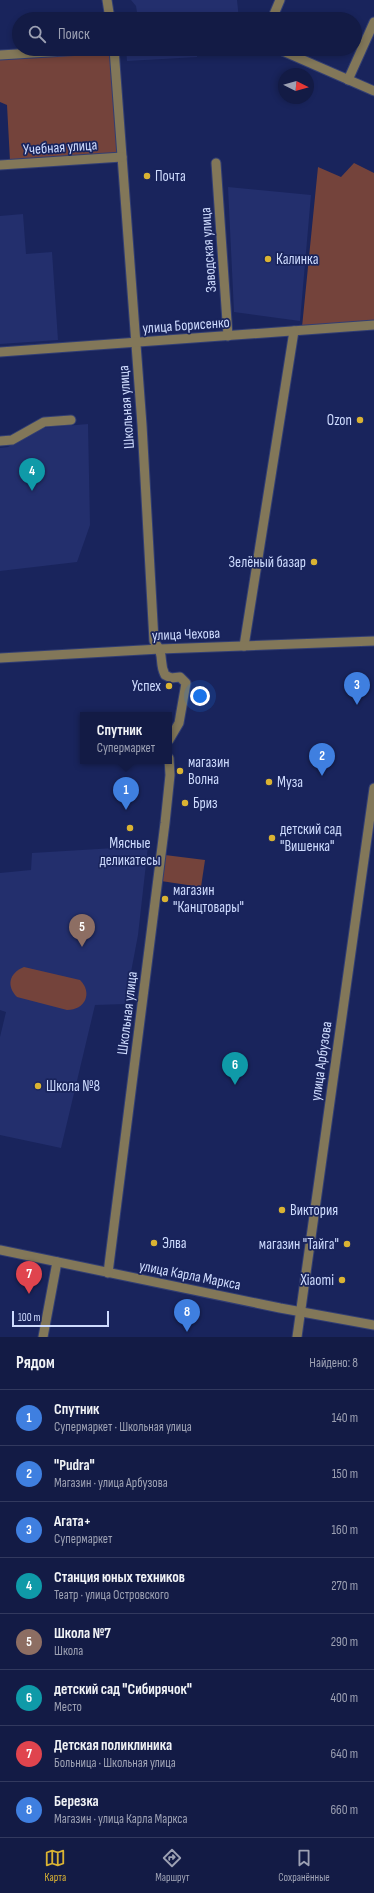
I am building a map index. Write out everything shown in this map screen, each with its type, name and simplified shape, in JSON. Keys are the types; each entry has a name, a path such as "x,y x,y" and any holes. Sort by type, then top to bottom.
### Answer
{"street":[{"path":"107,0 109,12"},
{"path":"275,12 280,0"},
{"path":"362,49 374,22"},
{"path":"0,55 12,54"},
{"name":"Школьная улица","path":"115,56 142,425 154,641 160,649 162,670 165,675 171,678 180,677 186,683 179,723 172,735"},
{"path":"294,56 374,91"},
{"path":"348,80 359,56"},
{"name":"Учебная улица","path":"0,165 122,157"},
{"name":"Заводская улица","path":"216,163 228,336"},
{"name":"улица Борисенко","path":"0,352 374,325"},
{"path":"244,646 294,331"},
{"path":"0,441 12,440 44,422 71,420"},
{"name":"улица Чехова","path":"0,658 160,649 374,641"},
{"name":"Школьная улица","path":"108,1273 170,775 169,764"},
{"name":"улица Арбузова","path":"297,1337 374,788"},
{"name":"улица Карла Маркса","path":"0,1250 108,1273 374,1325"},
{"path":"43,1337 57,1262"}],"shaded area":[{"path":"131,0 237,0 238,12 137,12 136,6"},
{"path":"37,56 110,56 119,154 10,161 7,105 0,102 0,58"},
{"path":"127,56 197,56 197,57 127,61"},
{"path":"354,163 374,173 374,322 302,327 318,167 341,177"},
{"path":"228,187 311,195 300,321 234,312"},
{"path":"23,214 26,254 52,252 58,340 0,344 0,216"},
{"path":"88,424 90,525 77,562 0,571 0,448 8,447 42,428"},
{"path":"148,846 138,935 125,1004 95,1005 61,1148 0,1135 0,1037 6,1012 0,1010 0,873 31,870 32,853"},
{"path":"165,855 205,860 201,887 161,881"},
{"path":"24,967 80,980 86,990 85,1000 78,1007 67,1010 17,997 11,989 10,984 12,976"}],"place":[{"name":"Почта","path":"147,176"},
{"name":"Калинка","path":"268,259"},
{"name":"Ozon","path":"360,420"},
{"name":"Станция юных техников","path":"32,491"},
{"name":"Зелёный базар","path":"314,562"},
{"name":"Успех","path":"169,686"},
{"name":"Агата+","path":"357,705"},
{"name":"магазин Волна","path":"180,771"},
{"name":"\"Pudra\"","path":"322,776"},
{"name":"Муза","path":"269,782"},
{"name":"Бриз","path":"185,803"},
{"name":"Спутник","path":"126,810"},
{"name":"Мясные деликатесы","path":"130,828"},
{"name":"детский сад \"Вишенка\"","path":"272,838"},
{"name":"магазин \"Канцтовары\"","path":"165,899"},
{"name":"Школа №7","path":"82,947"},
{"name":"детский сад \"Сибирячок\"","path":"235,1085"},
{"name":"Школа №8","path":"38,1086"},
{"name":"Виктория","path":"282,1210"},
{"name":"Элва","path":"154,1243"},
{"name":"магазин \"Тайга\"","path":"347,1244"},
{"name":"Xiaomi","path":"342,1280"},
{"name":"Детская поликлиника","path":"29,1294"},
{"name":"Березка","path":"187,1332"}]}
